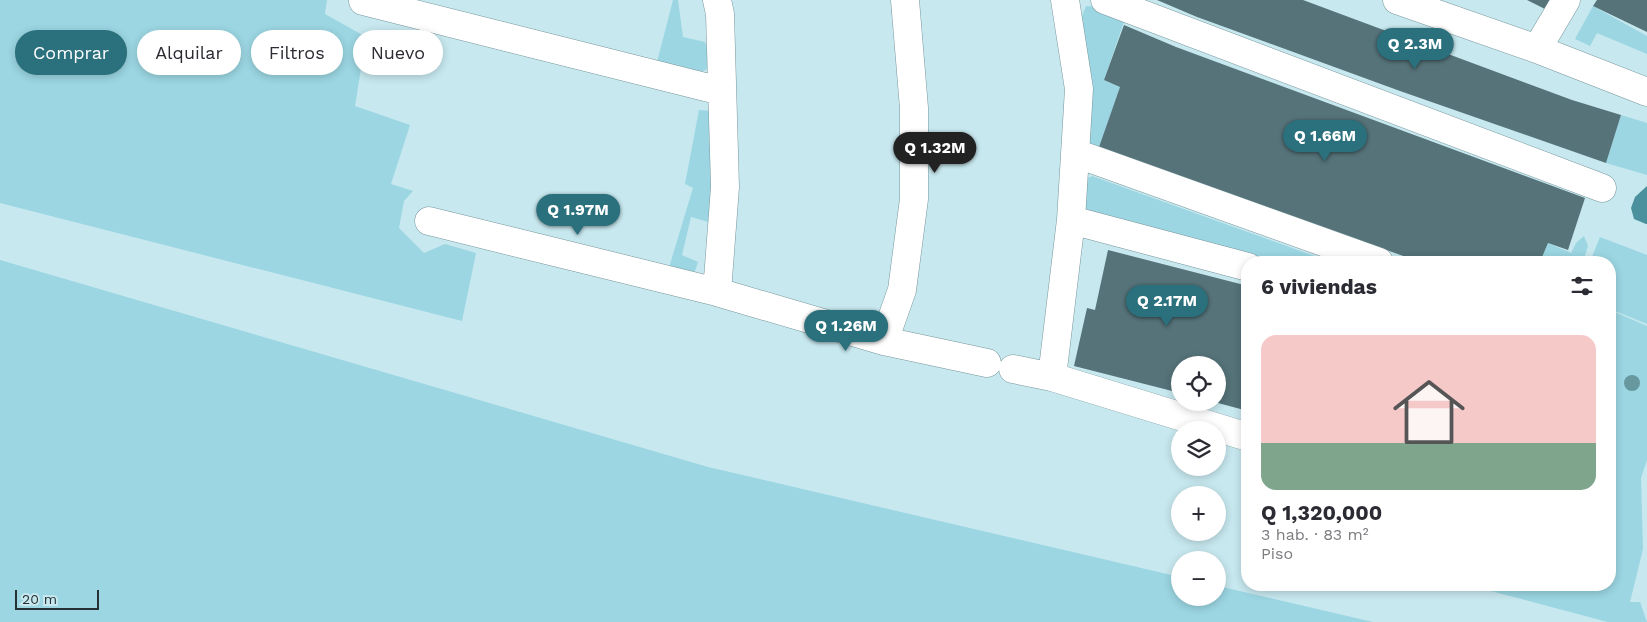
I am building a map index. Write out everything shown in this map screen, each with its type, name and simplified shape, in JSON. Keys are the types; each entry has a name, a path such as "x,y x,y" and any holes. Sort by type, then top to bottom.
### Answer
{"street":[{"path":"717,0 720,14 725,187 717,292"},
{"path":"884,341 902,290 914,199 914,108 904,0"},
{"path":"1052,378 1071,220 1079,89 1065,0"},
{"path":"1106,0 1602,188"},
{"path":"1398,0 1537,49 1647,92"},
{"path":"1537,49 1566,0"},
{"path":"363,1 721,91"},
{"path":"1075,153 1362,256"},
{"path":"1071,220 1241,265"},
{"path":"429,221 717,292 884,341 987,363"},
{"path":"1013,369 1052,378 1241,435"}],"shaded area":[{"path":"0,0 327,0 325,14 354,30 353,75 360,75 355,106 410,125 391,184 413,191 404,201 399,228 424,253 445,244 476,253 462,321 0,203"},
{"path":"673,0 678,0 683,37 705,42 709,57 707,69 699,73 657,62"},
{"path":"1086,6 1098,7 1126,16 1104,80 1120,87 1099,147 1085,145 1082,16"},
{"path":"1593,6 1647,36 1647,54 1597,33 1590,46 1575,39"},
{"path":"699,110 713,111 712,223 691,217 682,255 698,262 693,277 668,271 693,188 685,184"},
{"path":"1621,115 1647,123 1647,175 1606,163"},
{"path":"1092,176 1314,256 1241,256 1241,258 1084,210 1087,179"},
{"path":"1647,186 1646,224 1634,219 1631,208 1635,197"},
{"path":"1584,236 1588,246 1585,256 1543,256 1548,243 1571,253 1576,243"},
{"path":"1600,237 1647,255 1647,324 1616,311 1616,256 1592,256"},
{"path":"0,260 708,467 1171,575 1171,606 1226,606 1226,588 1373,622 0,622"},
{"path":"1616,313 1647,326 1647,460 1641,478 1643,549 1630,602 1640,602 1647,622 1608,622 1491,591 1616,591"}],"building":[{"path":"1157,0 1303,0 1572,100 1621,115 1606,163 1400,91 1197,17"},
{"path":"1527,0 1557,0 1551,12"},
{"path":"1597,0 1647,0 1647,32 1593,6"},
{"path":"1124,25 1176,47 1585,198 1568,250 1548,243 1543,256 1403,256 1099,147 1120,87 1104,80"},
{"path":"1108,250 1241,284 1241,409 1226,405 1226,356 1171,356 1171,391 1074,366 1087,308 1095,310"}]}
